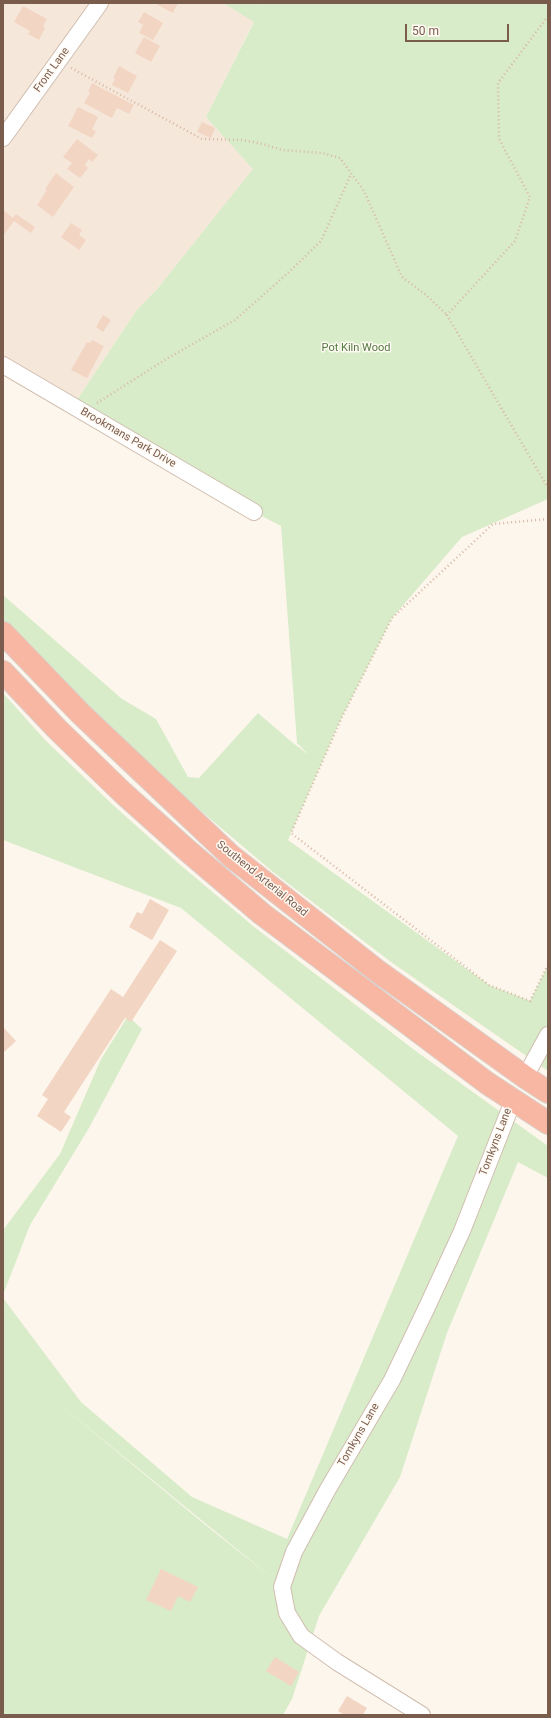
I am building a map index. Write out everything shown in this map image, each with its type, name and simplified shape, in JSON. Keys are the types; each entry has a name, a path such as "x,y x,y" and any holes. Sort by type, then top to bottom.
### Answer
{"highway":[{"name":"Southend Arterial Road","path":"3,633 81,714 231,856 376,970 548,1092"},
{"path":"3,672 57,729 123,793 262,914 480,1078 512,1101 548,1123"}],"street":[{"name":"Front Lane","path":"3,138 100,3"},
{"name":"Brookmans Park Drive","path":"3,365 254,512"},
{"path":"525,1077 548,1035"},
{"name":"Tomkyns Lane","path":"422,1715 337,1662 301,1636 287,1613 282,1587 294,1552 328,1489 392,1380 427,1307 462,1231 512,1101"}],"path":[{"path":"448,315 515,241 530,197 499,139 498,84 548,16"},
{"path":"58,61 202,139 242,140 263,144 282,150 322,153 340,158 364,191 402,277 426,295 448,315 548,488"},
{"path":"83,412 168,358 235,320 288,273 321,241 351,174"},
{"path":"548,518 493,524 392,618 342,717 290,834 489,984 530,1001 548,964"}],"shaded area":[{"path":"3,3 263,3 206,117 254,169 158,288 136,311 75,403 3,358"}],"green space":[{"name":"Pot Kiln Wood","path":"223,3 258,3 262,5 263,3 543,3 548,5 548,499 462,537 392,618 339,723 288,840 489,985 530,1001 548,965 548,1071 391,962 273,872 141,760 3,623 3,595 122,699 156,719 188,777 199,778 258,713 309,755 297,743 281,526 254,512 75,403 136,311 158,288 253,169 206,117 254,22"},
{"path":"3,693 46,741 113,805 178,863 253,926 413,1049 548,1146 548,1178 518,1162 447,1333 400,1477 319,1616 292,1699 283,1715 3,1715 3,1298 81,1402 192,1497 287,1539 458,1136 181,908 3,840","holes":["51,1397 277,1582 203,1523"]},
{"path":"128,1016 142,1029 89,1128 30,1225 3,1295 3,1230 60,1154 101,1059"}],"building":[{"path":"154,3 178,3 173,13"},
{"path":"23,6 47,19 43,27 45,28 39,40 28,34 30,31 14,22"},
{"path":"144,12 163,23 153,40 139,33 143,25 138,22"},
{"path":"144,37 160,46 151,62 135,53"},
{"path":"119,66 137,76 128,93 112,85 115,79 113,78"},
{"path":"92,83 134,105 129,114 117,108 112,118 84,103 90,93 88,92"},
{"path":"78,107 98,117 92,130 96,131 92,138 68,126"},
{"path":"202,122 215,128 211,138 197,132"},
{"path":"77,139 98,155 92,162 89,159 85,165 88,168 80,178 67,169 72,163 63,157"},
{"path":"56,173 74,187 53,217 37,205 47,190 45,189"},
{"path":"3,210 13,218 16,214 35,227 31,233 14,221 3,236"},
{"path":"71,223 82,230 79,235 86,240 79,250 61,237"},
{"path":"103,315 111,320 103,332 96,327"},
{"path":"92,340 104,346 87,378 71,370 87,342 90,343"},
{"path":"150,899 169,910 152,940 129,927 137,912 142,914"},
{"path":"160,940 177,951 131,1022 125,1018 64,1112 71,1117 61,1132 37,1116 48,1099 42,1095 111,989 123,997"},
{"path":"3,1027 16,1041 3,1053"},
{"path":"161,1569 198,1587 190,1602 178,1596 171,1611 146,1600"},
{"path":"275,1657 299,1672 291,1686 266,1671"},
{"path":"347,1696 367,1708 363,1715 344,1715 338,1711"}]}
